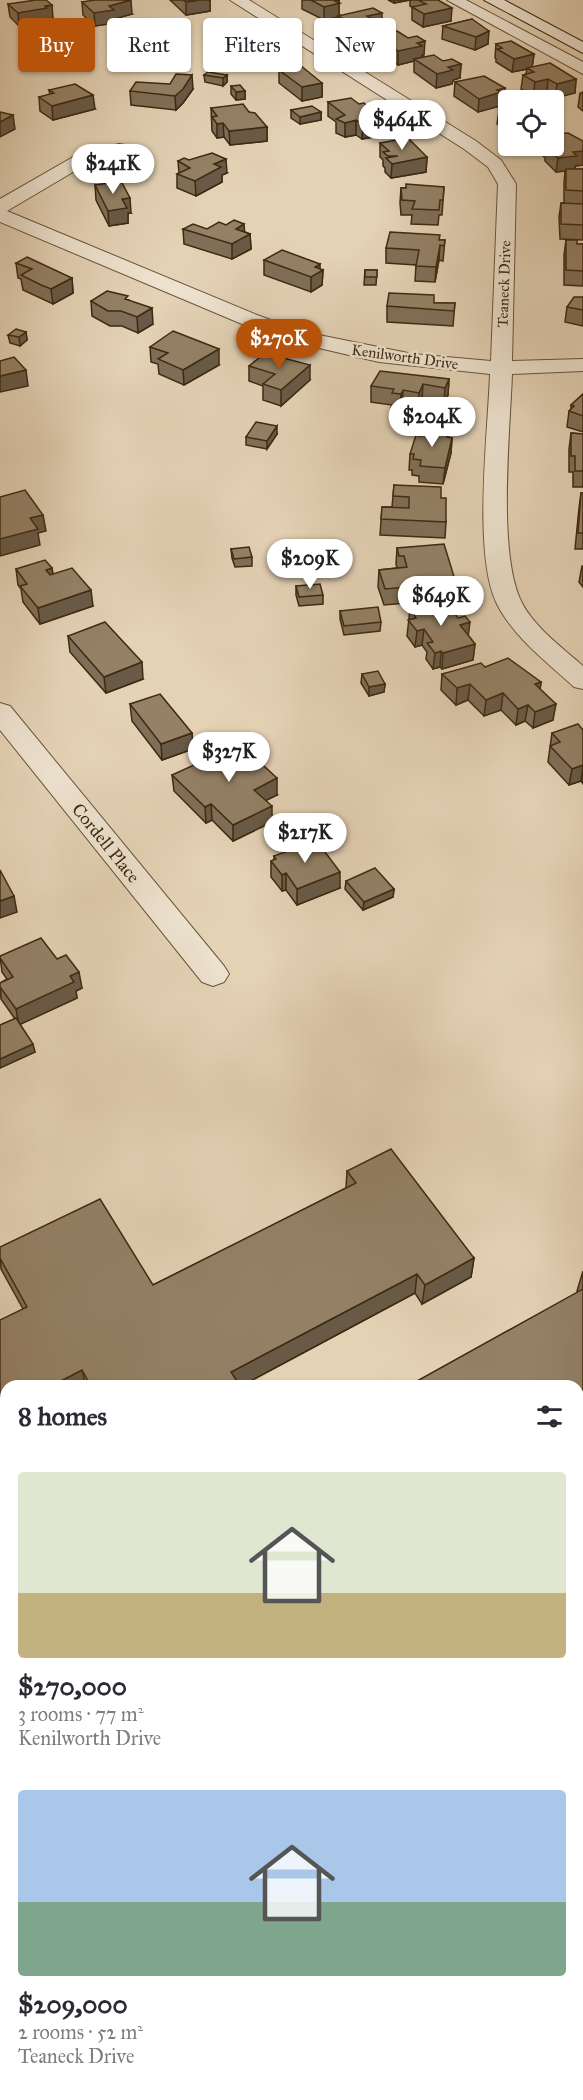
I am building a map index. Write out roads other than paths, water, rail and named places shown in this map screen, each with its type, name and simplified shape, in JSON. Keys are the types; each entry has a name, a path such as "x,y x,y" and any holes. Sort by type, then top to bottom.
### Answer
{"street":[{"name":"Teaneck Drive","path":"238,0 470,145 495,164 507,184 496,528 498,568 510,604 548,648 583,681"},
{"path":"455,0 583,69"},
{"path":"492,0 583,48"},
{"path":"491,19 515,12"},
{"path":"0,207 79,161 118,149"},
{"name":"Kenilworth Drive","path":"0,215 253,321 310,341 374,355 435,364 500,368 583,365"},
{"name":"Cordell Place","path":"0,712 213,974"}]}
